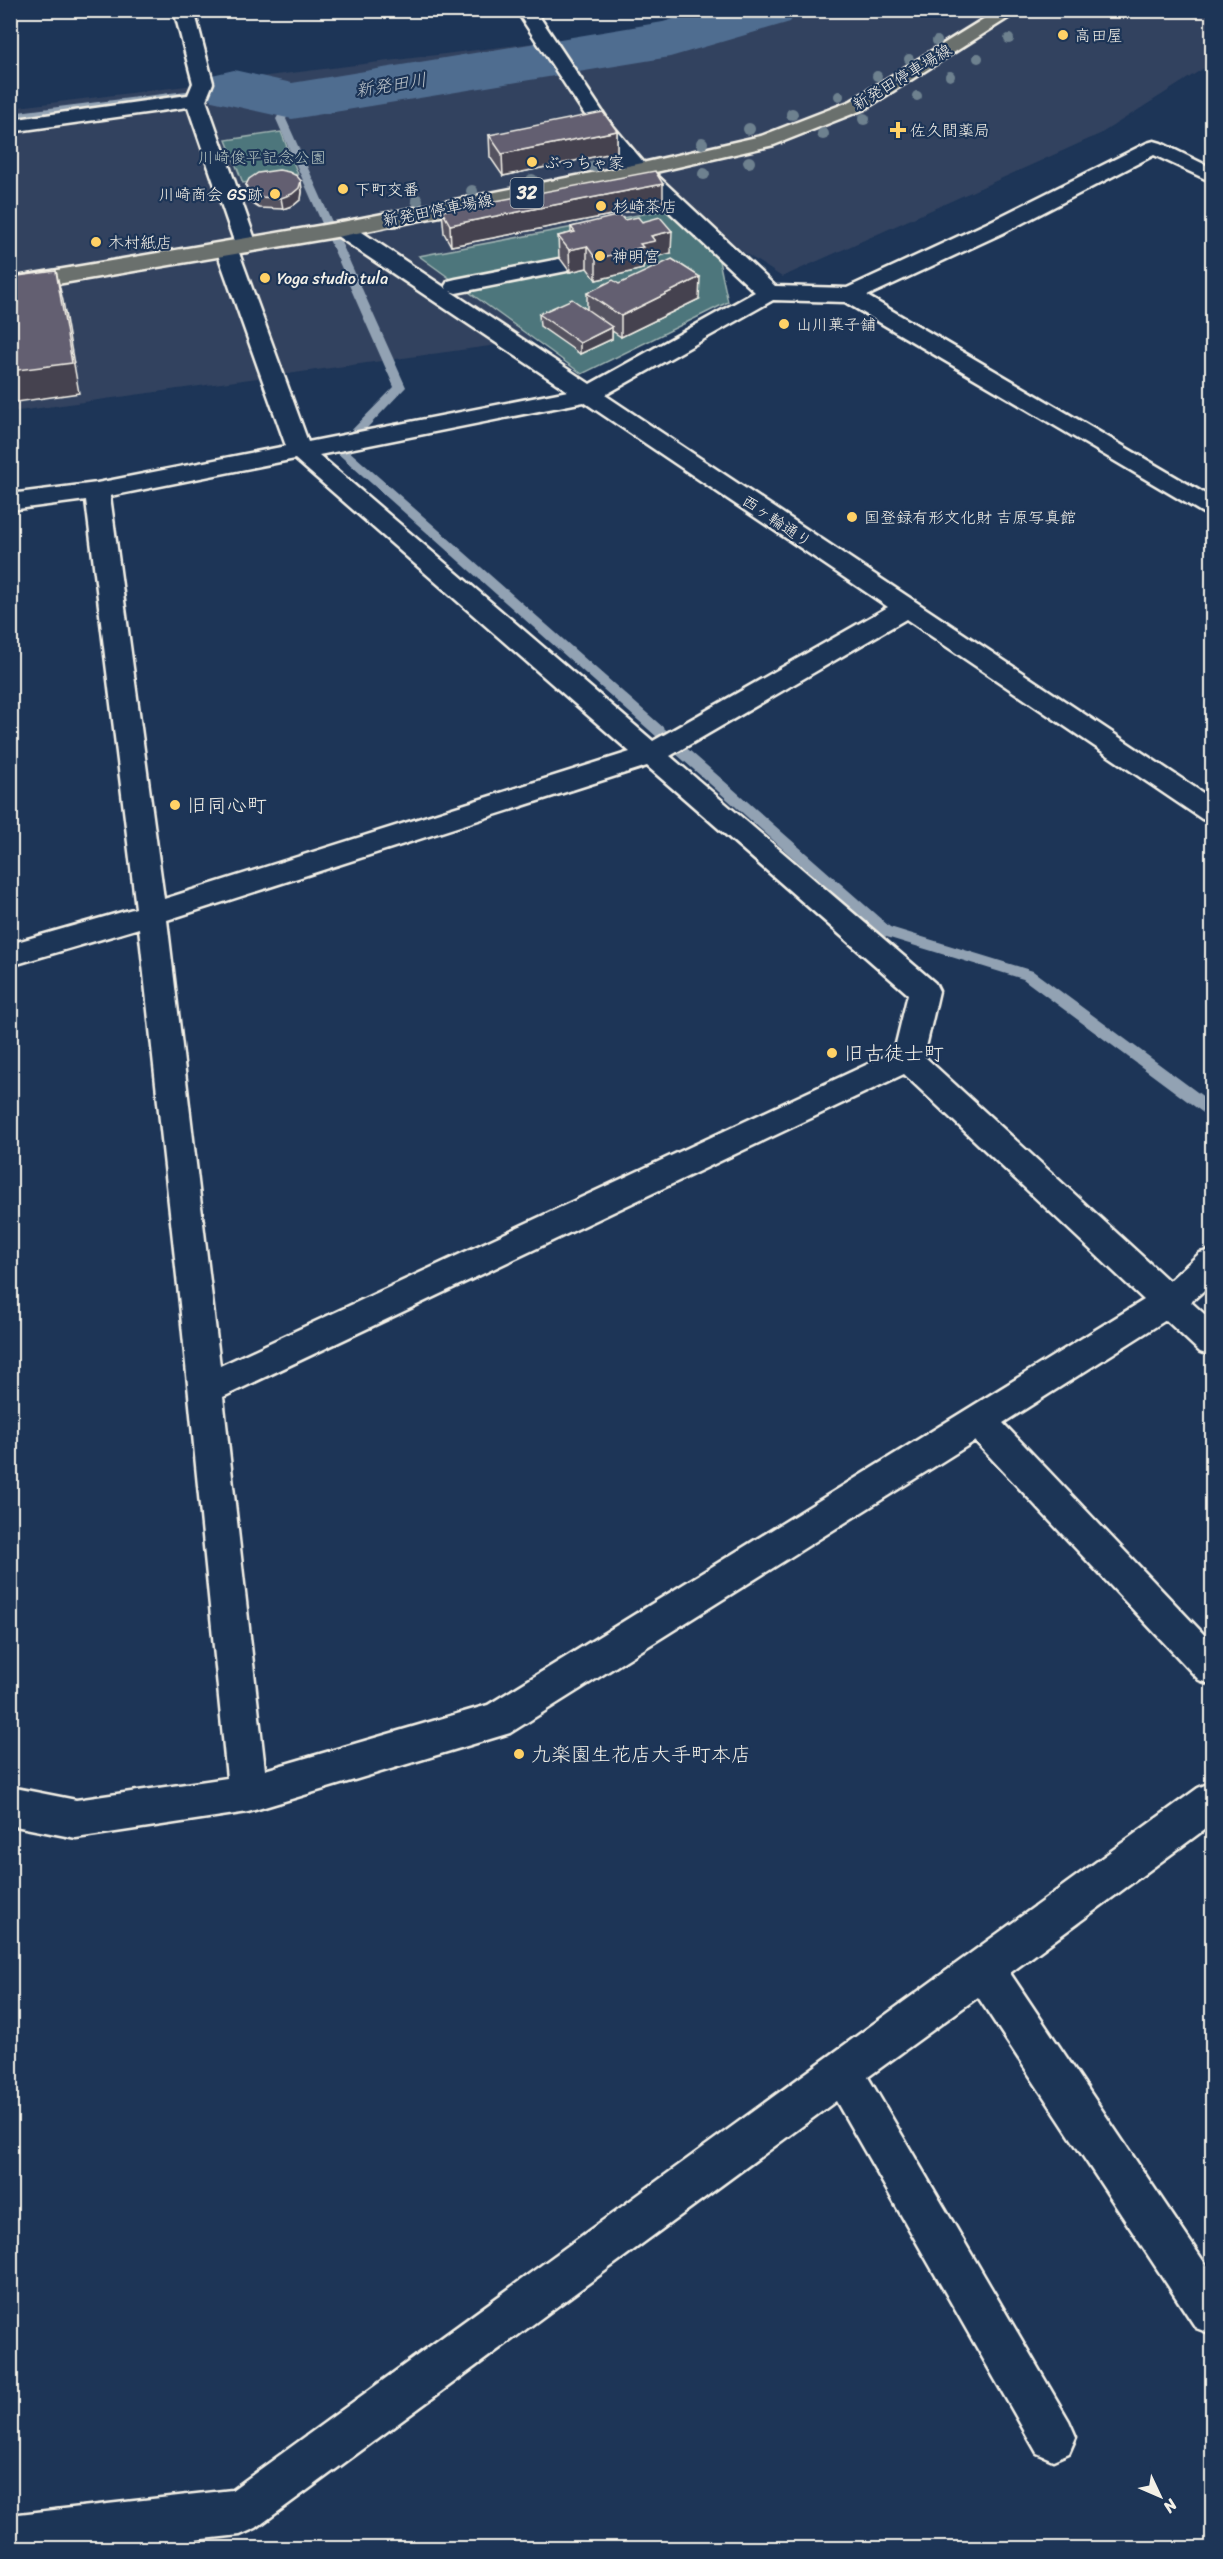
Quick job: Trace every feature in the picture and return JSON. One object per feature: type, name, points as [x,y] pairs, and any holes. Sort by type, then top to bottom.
[{"type":"main road","name":"新発田停車場線","points":[[10,285],[342,229],[638,170],[767,141],[858,105],[1012,10]]},
{"type":"street","points":[[184,10],[200,92],[236,247],[299,450],[924,991],[909,1059]]},
{"type":"street","points":[[525,10],[600,123],[638,170],[769,293]]},
{"type":"street","points":[[10,126],[200,92]]},
{"type":"street","points":[[10,502],[97,491],[588,394],[769,293],[849,295],[995,228],[1154,147],[1212,176]]},
{"type":"street","name":"西ヶ輪通り","points":[[342,229],[1212,812]]},
{"type":"street","points":[[456,286],[559,266]]},
{"type":"street","points":[[849,295],[1212,508]]},
{"type":"street","points":[[97,491],[151,914],[206,1389],[248,1792]]},
{"type":"street","points":[[10,954],[151,914],[651,755],[907,607]]},
{"type":"street","points":[[909,1059],[1212,1342]]},
{"type":"street","points":[[206,1389],[909,1059]]},
{"type":"street","points":[[10,1806],[76,1819],[248,1792],[497,1720],[1170,1301],[1212,1263]]},
{"type":"street","points":[[979,1421],[1212,1668]]},
{"type":"street","points":[[10,2538],[240,2512],[1212,1802]]},
{"type":"street","points":[[983,1969],[1212,2313]]},
{"type":"street","points":[[842,2072],[1053,2437]]},
{"type":"shaded area","points":[[781,11],[1212,11],[1212,63],[1100,134],[782,277],[675,208],[420,256],[533,340],[11,412],[10,108]]},
{"type":"green space","name":"川崎俊平記念公園","points":[[281,132],[298,174],[243,183],[226,140]]},
{"type":"green space","points":[[675,208],[718,256],[728,302],[582,374],[419,256]]},
{"type":"building","points":[[603,112],[617,131],[502,154],[489,135]]},
{"type":"building","points":[[279,170],[297,176],[301,181],[299,188],[292,194],[281,198],[257,197],[249,192],[246,185],[249,179],[258,173]]},
{"type":"building","points":[[655,171],[663,184],[450,225],[442,211]]},
{"type":"building","points":[[620,215],[624,220],[638,217],[642,222],[660,217],[672,231],[651,236],[655,241],[640,244],[643,247],[596,259],[587,246],[569,250],[558,236],[575,232],[571,227]]},
{"type":"building","points":[[672,259],[700,277],[621,316],[587,293],[613,280],[619,284]]},
{"type":"building","points":[[56,271],[72,363],[10,371],[10,277]]},
{"type":"building","points":[[572,299],[612,327],[580,343],[539,314]]},
{"type":"waterway","name":"新発田川","points":[[234,88],[292,101],[670,39],[769,10]]},
{"type":"waterway","name":"新発田川","points":[[10,116],[234,88]]},
{"type":"waterway","points":[[292,101],[281,119],[400,387],[340,449],[885,931],[1028,975],[1212,1111]]},
{"type":"place","name":"高田屋","points":[[1063,35]]},
{"type":"place","name":"佐久間薬局","points":[[898,130]]},
{"type":"place","name":"ぶっちゃ家","points":[[532,162]]},
{"type":"place","name":"下町交番","points":[[343,189]]},
{"type":"place","name":"川崎商会 GS跡","points":[[275,194]]},
{"type":"place","name":"杉崎茶店","points":[[601,206]]},
{"type":"place","name":"木村紙店","points":[[96,242]]},
{"type":"place","name":"神明宮","points":[[600,256]]},
{"type":"place","name":"Yoga studio tula","points":[[265,278]]},
{"type":"place","name":"山川菓子舗","points":[[784,324]]},
{"type":"place","name":"国登録有形文化財 吉原写真館","points":[[852,517]]},
{"type":"place","name":"旧同心町","points":[[175,805]]},
{"type":"place","name":"旧古徒士町","points":[[832,1053]]},
{"type":"place","name":"九楽園生花店大手町本店","points":[[519,1754]]}]
